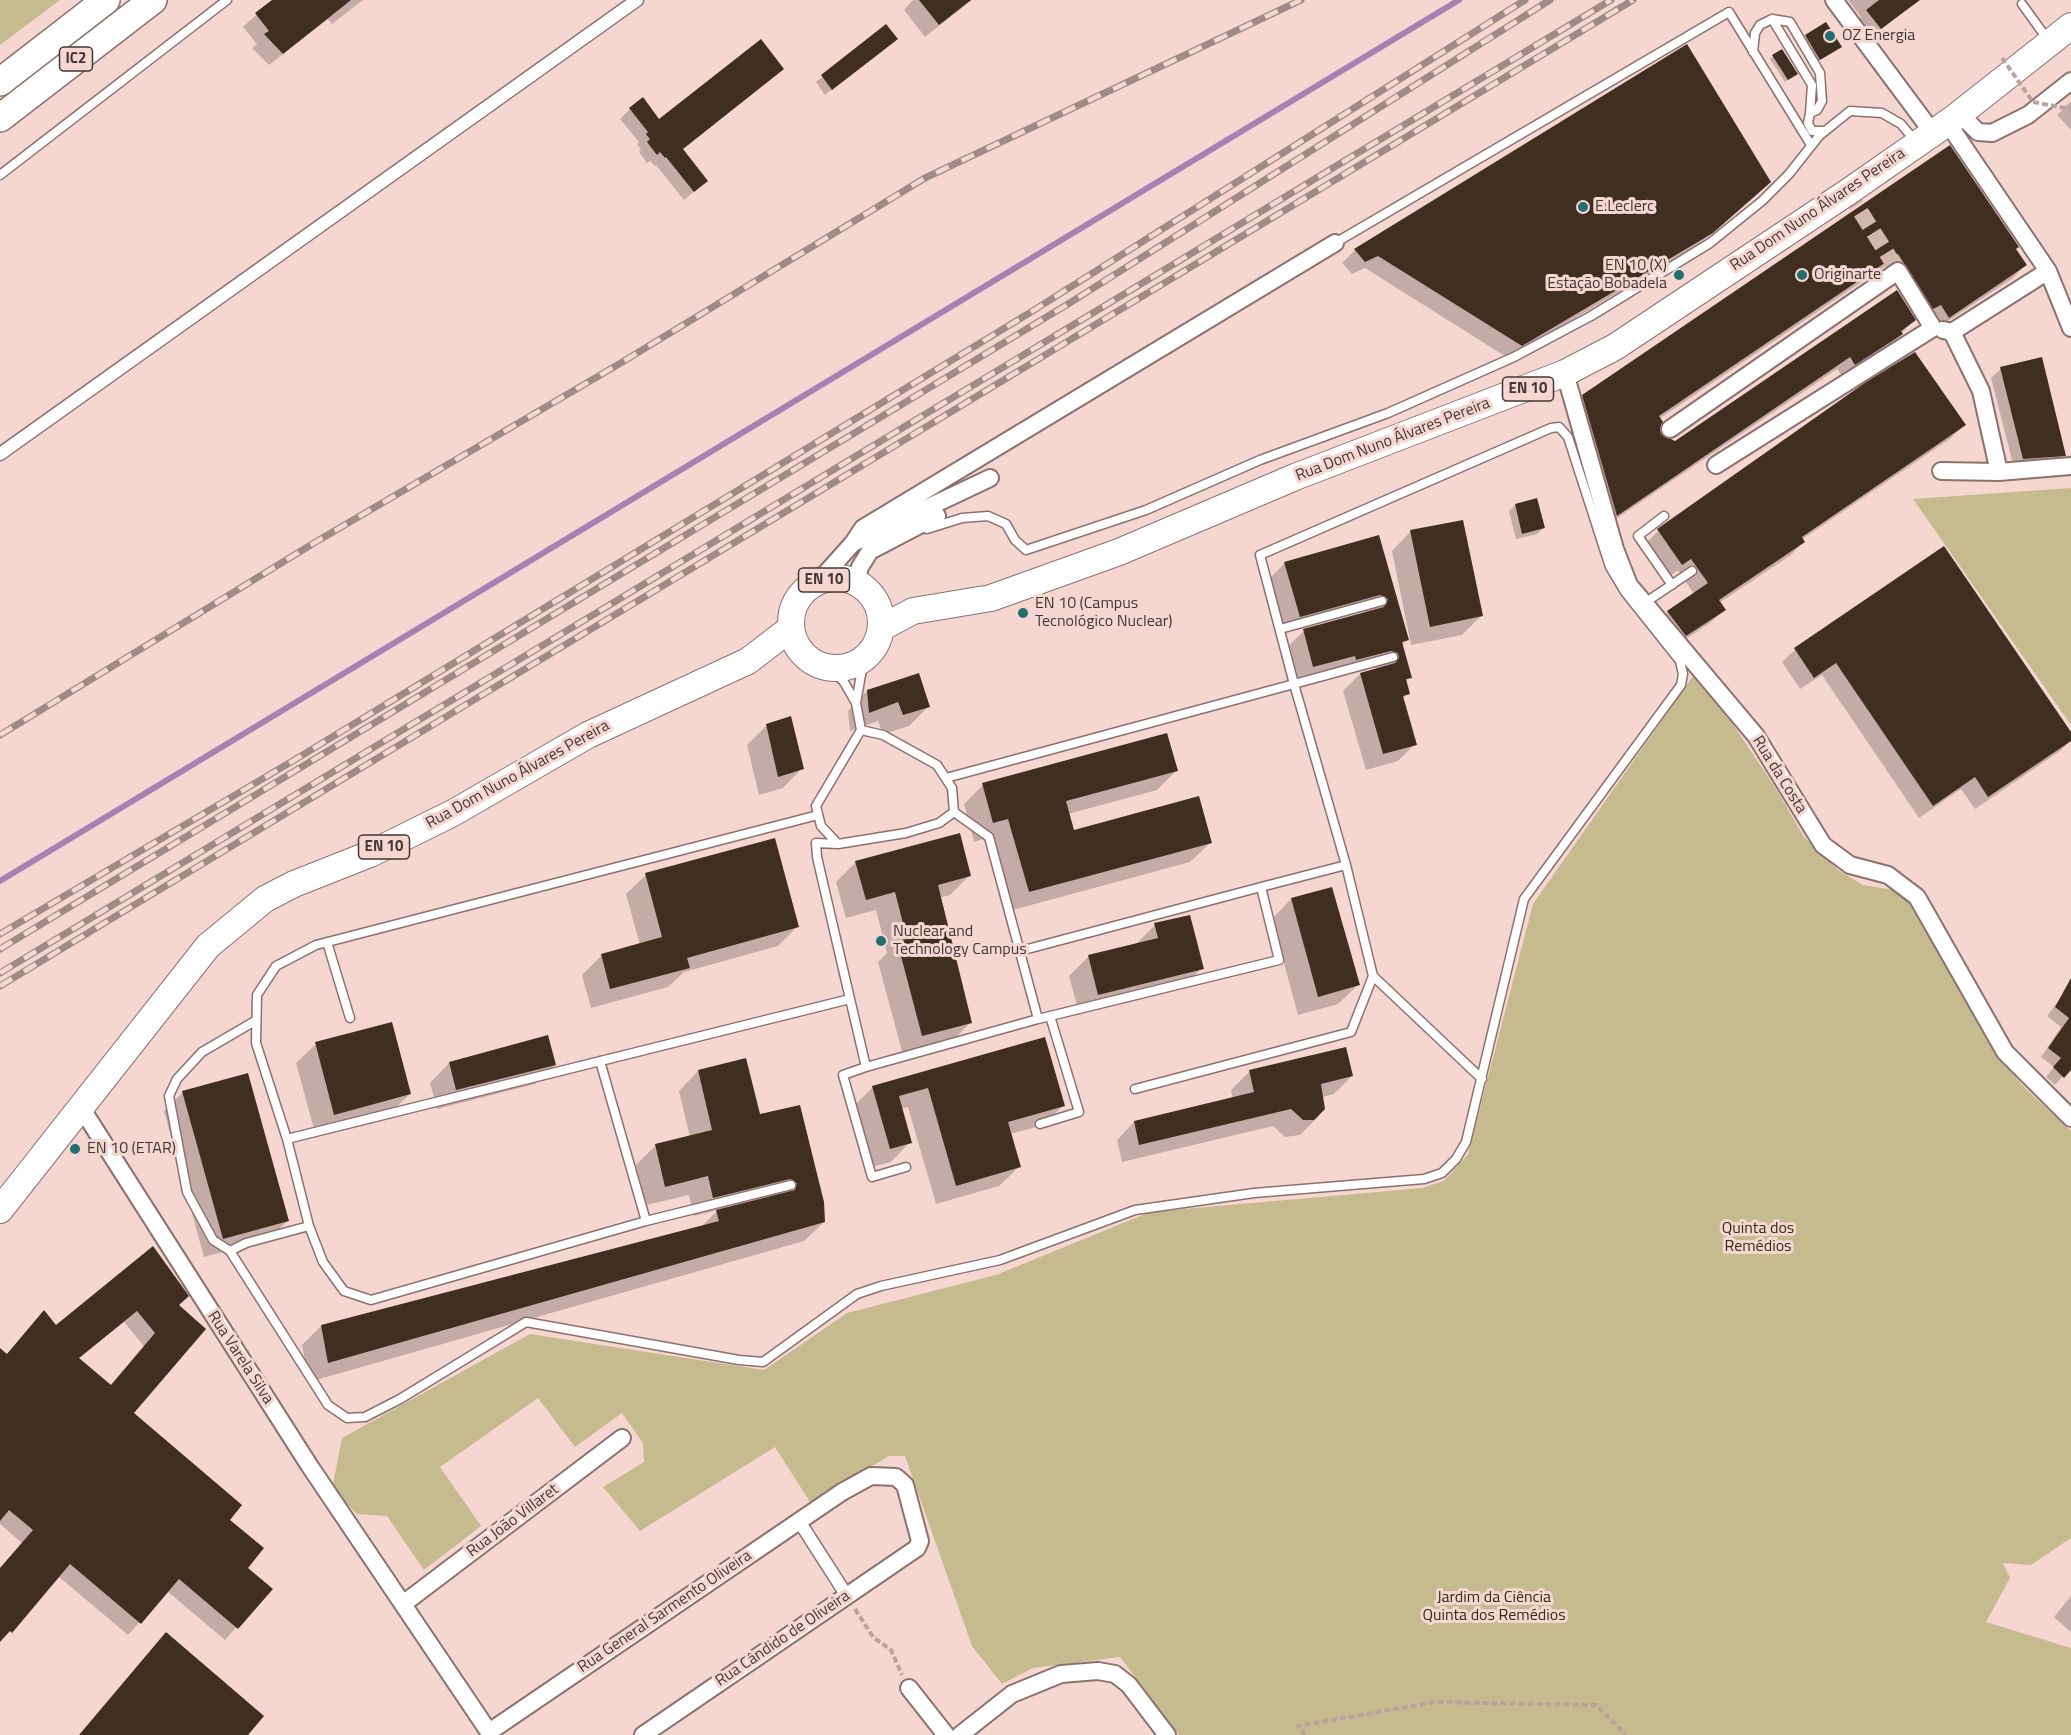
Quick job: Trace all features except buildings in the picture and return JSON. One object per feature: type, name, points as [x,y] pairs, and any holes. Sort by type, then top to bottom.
[{"type":"highway","name":"IC2","points":[[0,82],[106,0]]},
{"type":"highway","name":"IC2","points":[[0,118],[153,0]]},
{"type":"main road","name":"Rua Dom Nuno Álvares Pereira","points":[[878,638],[913,611],[991,598],[1108,556],[1295,477],[1565,374],[1615,347],[1939,128],[2071,26]]},
{"type":"main road","name":"EN 10","points":[[791,628],[792,614],[797,600],[806,589],[819,581],[843,579],[856,582],[868,591],[877,603],[913,611]]},
{"type":"main road","points":[[877,603],[878,638]]},
{"type":"main road","name":"Rua Dom Nuno Álvares Pereira","points":[[82,1109],[132,1039],[208,946],[265,899],[294,884],[369,854],[453,813],[588,735],[748,661],[791,628]]},
{"type":"main road","points":[[791,628],[796,645],[818,663]]},
{"type":"main road","name":"EN 10","points":[[748,661],[818,663],[847,668],[862,661],[878,638]]},
{"type":"main road","name":"EN 10","points":[[0,1209],[82,1109]]},
{"type":"street","points":[[0,454],[637,0]]},
{"type":"street","points":[[1834,0],[1939,128],[2048,271],[2071,328]]},
{"type":"street","points":[[1939,128],[1992,133],[2028,115],[2071,81]]},
{"type":"street","points":[[819,581],[853,543],[863,528],[1335,243]]},
{"type":"street","points":[[1670,429],[1898,271],[1933,328]]},
{"type":"street","points":[[1716,465],[1933,328],[1952,332],[2048,271]]},
{"type":"street","points":[[1952,332],[1981,391],[1999,472]]},
{"type":"street","name":"Rua da Costa","points":[[1565,374],[1615,549],[1629,585],[1642,605],[1756,736],[1823,845],[1850,866],[1888,875],[1917,897],[2005,1052],[2070,1114]]},
{"type":"street","points":[[1941,471],[1999,472],[2071,466]]},
{"type":"street","points":[[853,543],[993,482],[870,551],[860,567],[856,582]]},
{"type":"street","name":"Rua Varela Silva","points":[[82,1109],[309,1466],[490,1733]]},
{"type":"street","name":"Rua João Villaret","points":[[403,1604],[622,1438]]},
{"type":"street","name":"Rua General Sarmento Oliveira","points":[[490,1733],[799,1521],[842,1492],[871,1476],[897,1477],[905,1485],[920,1541]]},
{"type":"street","points":[[799,1521],[847,1596]]},
{"type":"street","name":"Rua Cândido de Oliveira","points":[[643,1735],[918,1548],[920,1541]]},
{"type":"street","points":[[960,1735],[1012,1694],[1061,1674],[1098,1671],[1115,1674],[1129,1685],[1167,1735]]},
{"type":"street","points":[[909,1688],[946,1735]]},
{"type":"lane","points":[[0,175],[227,0]]},
{"type":"lane","points":[[2022,4],[2050,43]]},
{"type":"lane","points":[[1335,243],[1729,12],[1811,146]]},
{"type":"lane","points":[[1772,19],[1812,86],[1808,123],[1812,130],[1824,131]]},
{"type":"lane","points":[[1753,52],[1755,33],[1760,25],[1772,19],[1790,22],[1820,73],[1822,100],[1817,110],[1810,113]]},
{"type":"lane","points":[[884,542],[962,518],[988,516],[1006,524],[1015,540],[1026,550],[1146,510],[1260,460],[1388,413],[1514,357],[1591,316],[1710,243],[1762,201],[1824,131],[1850,111],[1882,113],[1901,124],[1939,128]]},
{"type":"lane","points":[[255,1021],[202,1052],[177,1079],[169,1096],[187,1192],[213,1240],[230,1251],[328,1405],[347,1418],[365,1417],[400,1399],[526,1322],[739,1360],[763,1362],[857,1294],[880,1286],[1000,1260],[1135,1210],[1254,1193],[1424,1179],[1442,1173],[1456,1159],[1466,1142],[1482,1079],[1524,898],[1681,685],[1683,674],[1680,661],[1625,592],[1610,567],[1568,437],[1559,428],[1551,428],[1292,543],[1260,555],[1346,865],[1373,976],[1482,1079]]},
{"type":"lane","points":[[1664,516],[1638,536],[1672,585]]},
{"type":"lane","points":[[1642,605],[1692,571]]},
{"type":"lane","points":[[1280,629],[1382,601]]},
{"type":"lane","points":[[856,703],[862,669],[878,638]]},
{"type":"lane","points":[[946,778],[1393,657]]},
{"type":"lane","points":[[818,663],[844,682],[856,703],[861,730],[816,806],[821,826],[838,844]]},
{"type":"lane","points":[[861,730],[883,735],[937,765],[952,788],[954,812],[989,837],[1038,1019]]},
{"type":"lane","points":[[866,1067],[817,857],[816,843],[838,844],[906,833],[939,823],[954,812]]},
{"type":"lane","points":[[791,1185],[646,1221],[371,1300],[344,1291],[323,1262],[309,1226],[287,1139],[256,1043],[255,1021],[257,995],[276,966],[316,945],[818,815]]},
{"type":"lane","points":[[1020,951],[1346,865]]},
{"type":"lane","points":[[906,1167],[872,1177],[843,1075],[1038,1019],[1279,960],[1261,887]]},
{"type":"lane","points":[[327,942],[350,1017]]},
{"type":"lane","points":[[1135,1089],[1351,1032],[1373,976]]},
{"type":"lane","points":[[287,1139],[850,999]]},
{"type":"lane","points":[[1040,1124],[1078,1112],[1050,1016]]},
{"type":"lane","points":[[600,1061],[646,1221]]},
{"type":"lane","points":[[230,1251],[246,1243],[309,1226]]},
{"type":"path","points":[[2002,58],[2033,102],[2071,109]]},
{"type":"path","points":[[847,1596],[873,1637],[891,1650],[909,1688]]},
{"type":"path","points":[[1305,1735],[1298,1726],[1435,1702],[1596,1705],[1626,1735]]},
{"type":"green space","points":[[0,0],[60,0],[0,45]]},
{"type":"green space","points":[[2071,488],[2071,725],[1913,499]]},
{"type":"green space","name":"Quinta dos Remédios","points":[[1693,676],[1732,723],[1775,787],[1804,837],[1838,870],[1863,885],[1894,890],[1912,903],[1995,1053],[2026,1089],[2071,1131],[2071,1538],[2031,1565],[2003,1563],[2010,1578],[1986,1622],[2071,1648],[2071,1735],[1179,1735],[1120,1657],[1033,1668],[1002,1684],[972,1646],[905,1456],[889,1456],[810,1502],[775,1447],[640,1531],[603,1487],[644,1462],[643,1443],[622,1413],[575,1447],[538,1398],[440,1467],[481,1526],[424,1570],[387,1516],[357,1514],[332,1489],[342,1438],[530,1334],[764,1370],[847,1313],[996,1275],[1150,1212],[1422,1188],[1444,1181],[1468,1154],[1533,904]]},
{"type":"waterway","points":[[0,881],[1459,0]]},
{"type":"tunnel","points":[[1848,192],[1898,271]]},
{"type":"railway","points":[[0,735],[314,543],[619,364],[925,178],[1301,0]]},
{"type":"railway","points":[[0,934],[296,759],[1031,312],[1525,0]]},
{"type":"railway","points":[[0,949],[1068,304],[1550,0]]},
{"type":"railway","points":[[0,973],[1611,0]]},
{"type":"railway","points":[[0,986],[1633,0]]},
{"type":"place","name":"OZ Energia","points":[[1830,36]]},
{"type":"place","name":"E.Leclerc","points":[[1583,207]]},
{"type":"place","name":"EN 10 (X) Estação Bobadela","points":[[1679,275]]},
{"type":"place","name":"Originarte","points":[[1802,275]]},
{"type":"place","name":"EN 10 (Campus Tecnológico Nuclear)","points":[[1023,613]]},
{"type":"place","name":"Nuclear and Technology Campus","points":[[881,941]]},
{"type":"place","name":"EN 10 (ETAR)","points":[[75,1149]]},
{"type":"park label","name":"Jardim da Ciência Quinta dos Remédios","points":[[1494,1607]]}]
